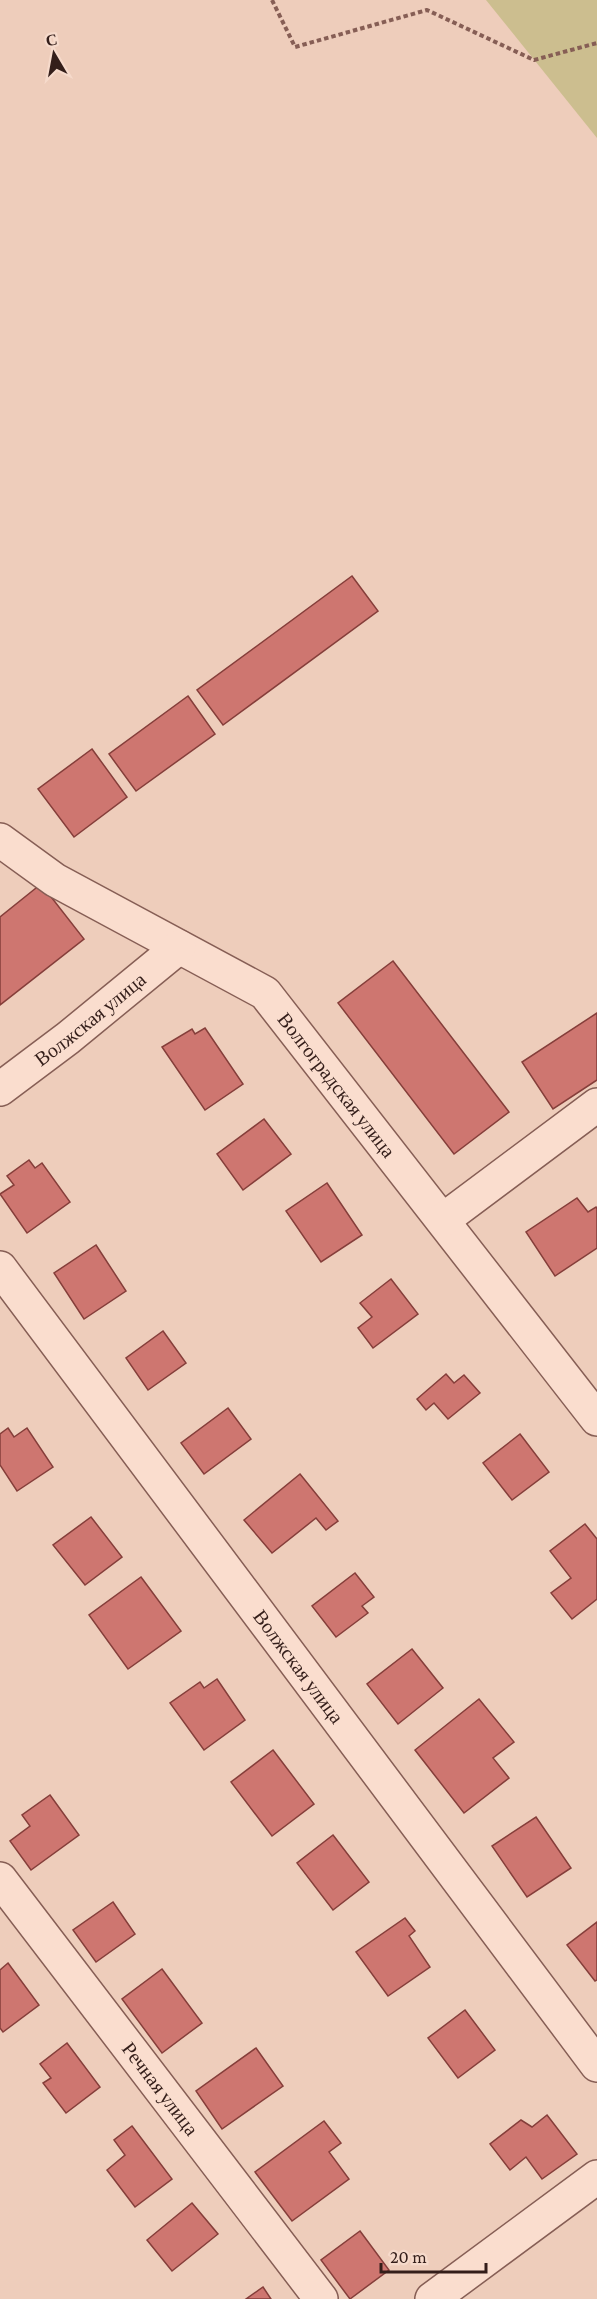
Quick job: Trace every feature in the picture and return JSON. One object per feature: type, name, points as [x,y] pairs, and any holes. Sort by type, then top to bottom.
[{"type":"street","name":"Волгоградская улица","points":[[0,840],[55,880],[265,993],[597,1419]]},
{"type":"street","name":"Волжская улица","points":[[0,1089],[68,1038],[179,947]]},
{"type":"street","points":[[443,1220],[597,1105]]},
{"type":"street","name":"Волжская улица","points":[[0,1268],[597,2065]]},
{"type":"street","name":"Речная улица","points":[[0,1879],[321,2299]]},
{"type":"street","points":[[432,2299],[597,2177]]},
{"type":"path","points":[[272,0],[296,47],[427,10],[534,60],[597,43]]},
{"type":"shaded area","points":[[486,0],[597,0],[597,138]]},
{"type":"building","points":[[352,576],[378,611],[223,725],[197,690]]},
{"type":"building","points":[[188,696],[215,734],[136,791],[109,754]]},
{"type":"building","points":[[92,749],[127,797],[74,837],[38,789]]},
{"type":"building","points":[[41,884],[84,939],[0,1005],[0,917]]},
{"type":"building","points":[[393,961],[509,1112],[454,1154],[338,1003]]},
{"type":"building","points":[[597,1013],[597,1080],[553,1109],[522,1062]]},
{"type":"building","points":[[205,1028],[243,1084],[205,1110],[162,1047],[192,1029],[195,1034]]},
{"type":"building","points":[[264,1119],[291,1154],[243,1190],[217,1154]]},
{"type":"building","points":[[29,1160],[35,1168],[42,1163],[70,1202],[27,1233],[0,1194],[14,1185],[7,1176]]},
{"type":"building","points":[[327,1183],[362,1235],[321,1262],[286,1211]]},
{"type":"building","points":[[577,1198],[588,1212],[596,1207],[597,1209],[597,1248],[555,1276],[526,1232]]},
{"type":"building","points":[[96,1245],[126,1291],[84,1319],[54,1273]]},
{"type":"building","points":[[391,1279],[418,1314],[373,1348],[358,1328],[372,1317],[360,1303]]},
{"type":"building","points":[[163,1331],[186,1363],[148,1390],[126,1358]]},
{"type":"building","points":[[446,1374],[454,1383],[464,1375],[480,1393],[448,1419],[434,1403],[426,1410],[417,1399]]},
{"type":"building","points":[[228,1408],[251,1439],[204,1474],[181,1443]]},
{"type":"building","points":[[8,1428],[14,1437],[27,1428],[53,1467],[17,1491],[0,1465],[0,1434]]},
{"type":"building","points":[[520,1434],[549,1472],[512,1500],[483,1463]]},
{"type":"building","points":[[300,1474],[338,1521],[326,1530],[316,1518],[272,1553],[244,1520]]},
{"type":"building","points":[[91,1517],[122,1557],[85,1585],[53,1545]]},
{"type":"building","points":[[585,1524],[597,1539],[597,1599],[572,1619],[551,1593],[571,1578],[550,1551]]},
{"type":"building","points":[[355,1573],[374,1597],[362,1606],[368,1613],[336,1637],[312,1606]]},
{"type":"building","points":[[141,1577],[181,1631],[128,1669],[89,1615]]},
{"type":"building","points":[[412,1649],[443,1688],[398,1724],[367,1684]]},
{"type":"building","points":[[217,1679],[245,1720],[204,1750],[170,1703],[200,1682],[204,1688]]},
{"type":"building","points":[[479,1699],[514,1742],[493,1758],[509,1778],[464,1813],[415,1750]]},
{"type":"building","points":[[273,1750],[314,1804],[272,1836],[231,1782]]},
{"type":"building","points":[[50,1795],[79,1835],[31,1870],[10,1841],[30,1826],[22,1815]]},
{"type":"building","points":[[536,1817],[571,1868],[527,1897],[492,1846]]},
{"type":"building","points":[[333,1835],[369,1882],[333,1910],[297,1863]]},
{"type":"building","points":[[113,1902],[135,1934],[96,1962],[73,1930]]},
{"type":"building","points":[[405,1918],[415,1931],[409,1936],[430,1967],[388,1996],[356,1952]]},
{"type":"building","points":[[597,1922],[597,1980],[595,1981],[567,1945]]},
{"type":"building","points":[[8,1963],[39,2005],[3,2032],[0,2028],[0,1970]]},
{"type":"building","points":[[162,1969],[202,2023],[162,2053],[122,1999]]},
{"type":"building","points":[[465,2010],[495,2050],[458,2078],[428,2038]]},
{"type":"building","points":[[67,2043],[100,2087],[66,2113],[43,2083],[51,2078],[40,2064]]},
{"type":"building","points":[[256,2048],[283,2086],[222,2129],[196,2091]]},
{"type":"building","points":[[547,2115],[577,2154],[542,2179],[526,2157],[510,2170],[490,2144],[521,2120],[532,2127]]},
{"type":"building","points":[[324,2121],[341,2143],[329,2152],[349,2179],[292,2221],[255,2172]]},
{"type":"building","points":[[132,2126],[172,2179],[135,2207],[107,2170],[125,2155],[114,2140]]},
{"type":"building","points":[[192,2203],[218,2234],[172,2271],[147,2240]]},
{"type":"building","points":[[360,2231],[389,2270],[350,2299],[321,2260]]},
{"type":"building","points":[[263,2287],[271,2299],[246,2299]]}]
